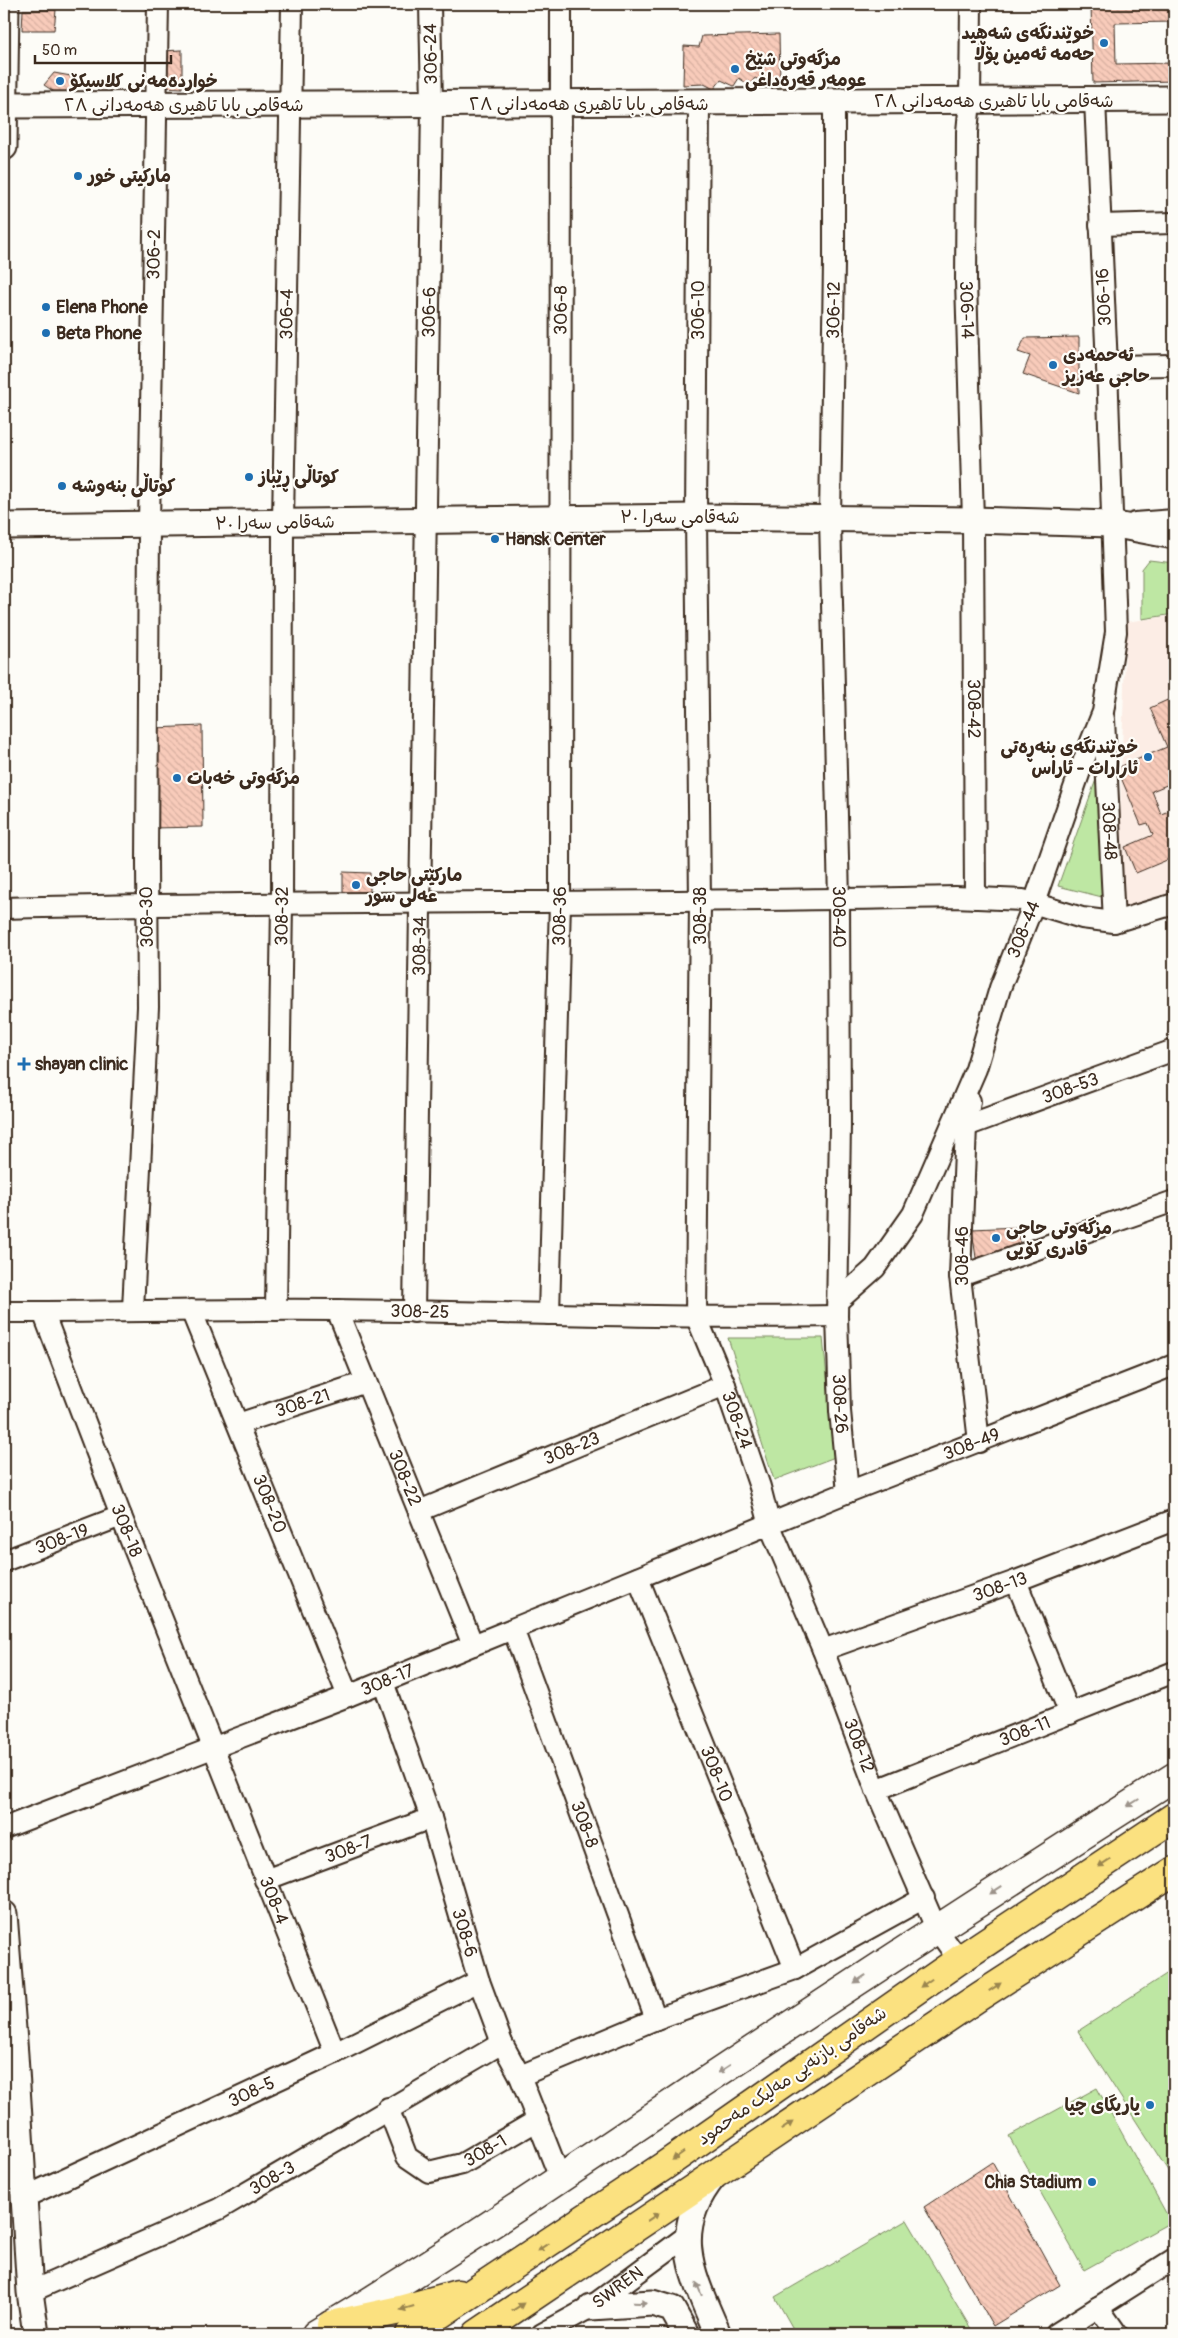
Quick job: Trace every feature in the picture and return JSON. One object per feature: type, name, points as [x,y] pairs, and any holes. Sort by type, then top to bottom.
[{"type":"highway","name":"شەقامی بازنەیی مەلیک مەحمود","points":[[410,2334],[488,2285],[664,2166],[959,1960],[1174,1817]]},
{"type":"highway","name":"شەقامی بازنەیی مەلیک مەحمود","points":[[477,2334],[980,1996],[1174,1871]]},
{"type":"highway","points":[[324,2330],[488,2285]]},
{"type":"main road","points":[[324,2330],[560,2178],[936,1928],[1174,1777]]},
{"type":"street","points":[[4,147],[6,4]]},
{"type":"street","name":"306-2","points":[[149,524],[158,104],[158,4]]},
{"type":"street","name":"306-4","points":[[283,522],[292,4]]},
{"type":"street","name":"306-24","points":[[430,4],[432,105]]},
{"type":"street","name":"306-8","points":[[561,4],[561,519]]},
{"type":"street","name":"306-14","points":[[971,4],[970,101],[966,132],[966,281],[974,520]]},
{"type":"street","name":"شەقامی بابا تاهیری هەمەدانی ٢٨","points":[[4,105],[432,105],[562,102],[699,104],[1174,99]]},
{"type":"street","name":"306-16","points":[[1095,100],[1108,366],[1111,524]]},
{"type":"street","name":"306-12","points":[[830,518],[834,264],[834,102]]},
{"type":"street","name":"306-10","points":[[696,516],[699,104]]},
{"type":"street","name":"306-6","points":[[426,520],[432,105]]},
{"type":"street","points":[[1100,225],[1174,224]]},
{"type":"street","points":[[1108,366],[1174,365]]},
{"type":"street","name":"شەقامی سەرا ٣٠","points":[[4,526],[696,516],[1111,524],[1174,536]]},
{"type":"street","name":"308-38","points":[[696,516],[700,901],[696,1316]]},
{"type":"street","name":"308-40","points":[[830,518],[840,900],[838,1308]]},
{"type":"street","name":"308-36","points":[[549,1314],[560,902],[561,519]]},
{"type":"street","name":"308-34","points":[[414,1312],[426,520]]},
{"type":"street","name":"308-42","points":[[974,520],[975,898]]},
{"type":"street","points":[[1111,524],[1174,520]]},
{"type":"street","name":"308-32","points":[[276,1310],[282,904],[283,522]]},
{"type":"street","name":"308-30","points":[[133,1309],[148,1007],[149,524]]},
{"type":"street","name":"308-44","points":[[838,1308],[875,1268],[913,1214],[976,1069],[1000,988],[1034,903],[1086,754],[1103,712],[1116,632],[1111,524]]},
{"type":"street","name":"308-48","points":[[1103,712],[1114,922]]},
{"type":"street","points":[[4,908],[147,904],[421,904],[975,898],[1023,900],[1082,918],[1114,922],[1174,904]]},
{"type":"street","name":"308-53","points":[[966,1126],[1174,1050]]},
{"type":"street","name":"308-46","points":[[976,1069],[966,1126],[960,1276],[979,1442]]},
{"type":"street","points":[[960,1276],[1174,1200]]},
{"type":"street","name":"308-25","points":[[4,1312],[133,1309],[337,1310],[696,1316],[838,1308]]},
{"type":"street","name":"308-26","points":[[838,1308],[840,1411],[848,1492]]},
{"type":"street","name":"308-20","points":[[191,1310],[348,1696]]},
{"type":"street","name":"308-22","points":[[337,1310],[473,1645]]},
{"type":"street","name":"308-18","points":[[43,1312],[213,1748]]},
{"type":"street","name":"308-24","points":[[696,1316],[724,1385],[760,1487],[770,1526]]},
{"type":"street","name":"308-49","points":[[770,1526],[848,1492],[1174,1365]]},
{"type":"street","name":"308-21","points":[[238,1424],[366,1382]]},
{"type":"street","name":"308-23","points":[[418,1510],[724,1385]]},
{"type":"street","name":"308-19","points":[[4,1561],[121,1516]]},
{"type":"street","name":"308-13","points":[[823,1650],[1016,1581],[1174,1520]]},
{"type":"street","name":"308-17","points":[[4,1828],[348,1696],[770,1526]]},
{"type":"street","name":"308-12","points":[[770,1526],[823,1650],[876,1790],[936,1928],[959,1960]]},
{"type":"street","name":"308-10","points":[[638,1578],[795,1969]]},
{"type":"street","points":[[1016,1581],[1070,1714]]},
{"type":"street","name":"308-8","points":[[513,1629],[656,2020]]},
{"type":"street","name":"308-11","points":[[876,1790],[1174,1672]]},
{"type":"street","name":"308-6","points":[[383,1682],[431,1818],[479,1981],[502,2043],[520,2076],[560,2178]]},
{"type":"street","name":"308-4","points":[[213,1748],[335,2053]]},
{"type":"street","name":"308-7","points":[[265,1880],[431,1818]]},
{"type":"street","points":[[520,2076],[656,2020],[795,1969],[924,1898]]},
{"type":"street","points":[[4,1914],[16,2185],[36,2334]]},
{"type":"street","name":"308-5","points":[[16,2185],[335,2053],[479,1981]]},
{"type":"street","name":"308-3","points":[[30,2292],[219,2209],[388,2108],[502,2043]]},
{"type":"street","name":"308-1","points":[[388,2108],[407,2157],[429,2172],[462,2164],[538,2120]]},
{"type":"street","points":[[714,2176],[697,2200],[688,2235],[691,2268],[718,2334]]},
{"type":"street","name":"SWREN","points":[[542,2334],[591,2307],[688,2235]]},
{"type":"street","points":[[1056,2334],[1174,2259]]},
{"type":"street","points":[[591,2307],[631,2302],[652,2303],[672,2309],[686,2334]]},
{"type":"street","points":[[1098,2307],[1117,2334]]},
{"type":"shaded area","name":"خوێندنگەی بنەڕەتی ئارارات - ئاراس","points":[[1174,615],[1174,891],[1117,913],[1126,622]]},
{"type":"green space","points":[[1149,560],[1174,563],[1174,614],[1142,619],[1142,569]]},
{"type":"green space","points":[[1099,771],[1110,899],[1058,886]]},
{"type":"green space","points":[[728,1338],[823,1338],[835,1457],[774,1480]]},
{"type":"green space","name":"یاریگای چیا","points":[[1174,1969],[1174,2180],[1078,2031]]},
{"type":"green space","name":"Chia Stadium","points":[[1097,2088],[1171,2222],[1084,2270],[1009,2136]]},
{"type":"green space","points":[[907,2220],[974,2334],[796,2334],[775,2297]]},
{"type":"building","name":"خوێندنگەی شەهید حەمە ئەمین پۆڵا","points":[[1091,4],[1174,4],[1174,22],[1115,23],[1116,64],[1174,63],[1174,81],[1093,83]]},
{"type":"building","points":[[23,10],[56,10],[54,30],[22,30]]},
{"type":"building","points":[[779,34],[780,83],[770,76],[766,83],[755,78],[749,85],[739,78],[734,86],[721,80],[714,89],[704,84],[683,85],[684,46],[699,47],[702,36]]},
{"type":"building","points":[[182,50],[182,88],[160,87],[161,51]]},
{"type":"building","name":"خواردەمەنی کلاسیکۆ","points":[[54,73],[71,76],[73,95],[62,97],[44,85]]},
{"type":"building","name":"ئەحمەدی حاجی عەزیز","points":[[1079,337],[1079,393],[1023,374],[1030,356],[1018,352],[1025,338]]},
{"type":"building","points":[[1174,697],[1174,782],[1152,791],[1161,814],[1174,809],[1174,857],[1136,873],[1125,847],[1153,835],[1148,823],[1141,825],[1117,768],[1167,747],[1150,708]]},
{"type":"building","name":"مزگەوتی خەبات","points":[[202,726],[203,827],[151,828],[154,728]]},
{"type":"building","name":"مارکێتی حاجی عەلی سور","points":[[343,872],[370,873],[370,898],[343,897]]},
{"type":"building","name":"مزگەوتی حاجی قادری کۆیی","points":[[1019,1227],[1020,1247],[976,1258],[972,1229]]},
{"type":"building","points":[[992,2162],[1060,2285],[993,2326],[924,2207]]},
{"type":"place","name":"خوێندنگەی شەهید حەمە ئەمین پۆڵا","points":[[1104,43]]},
{"type":"place","name":"مزگەوتی شێخ عومەر قەرەداغی","points":[[735,69]]},
{"type":"place","name":"خواردەمەنی کلاسیکۆ","points":[[60,81]]},
{"type":"place","name":"مارکیتی خور","points":[[78,176]]},
{"type":"place","name":"Elena Phone","points":[[46,307]]},
{"type":"place","name":"Beta Phone","points":[[46,333]]},
{"type":"place","name":"ئەحمەدی حاجی عەزیز","points":[[1053,365]]},
{"type":"place","name":"کوتاڵی ڕێباز","points":[[249,477]]},
{"type":"place","name":"کوتاڵی بنەوشە","points":[[62,486]]},
{"type":"place","name":"Hansk Center","points":[[495,539]]},
{"type":"place","name":"خوێندنگەی بنەڕەتی ئارارات - ئاراس","points":[[1148,757]]},
{"type":"place","name":"مزگەوتی خەبات","points":[[177,778]]},
{"type":"place","name":"مارکێتی حاجی عەلی سور","points":[[356,885]]},
{"type":"place","name":"shayan clinic","points":[[24,1064]]},
{"type":"place","name":"مزگەوتی حاجی قادری کۆیی","points":[[996,1238]]},
{"type":"place","name":"یاریگای چیا","points":[[1150,2105]]},
{"type":"place","name":"Chia Stadium","points":[[1092,2182]]}]
